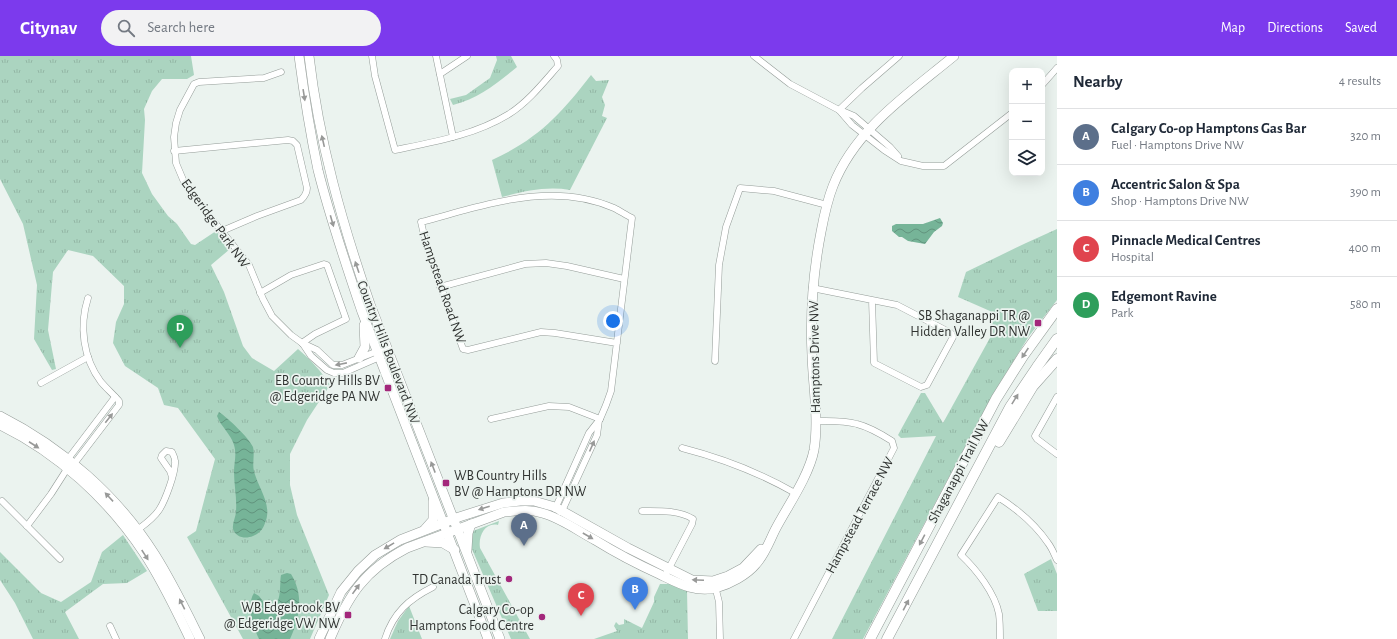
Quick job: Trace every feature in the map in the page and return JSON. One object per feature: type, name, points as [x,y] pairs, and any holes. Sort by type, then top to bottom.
[{"type":"main road","name":"Shaganappi Trail NW","points":[[870,639],[996,399],[1023,356],[1057,310]]},
{"type":"main road","name":"Shaganappi Trail NW","points":[[887,639],[1010,407],[1032,373],[1057,339]]},
{"type":"main road","points":[[970,483],[978,476],[1033,386],[1057,359]]},
{"type":"street","name":"Country Hills Boulevard NW","points":[[298,56],[318,170],[337,238],[362,312],[455,550],[488,639]]},
{"type":"street","name":"Country Hills Boulevard NW","points":[[309,56],[321,134],[335,193],[357,267],[388,352],[500,639]]},
{"type":"street","points":[[372,56],[375,76],[395,150],[453,137],[482,128],[510,113],[534,93],[558,66],[558,60],[554,56]]},
{"type":"street","points":[[436,56],[453,137]]},
{"type":"street","points":[[440,74],[467,56]]},
{"type":"street","points":[[754,56],[790,84],[854,116],[866,131],[890,147],[901,161],[923,166],[944,166],[1009,115]]},
{"type":"street","points":[[840,110],[862,88],[899,56]]},
{"type":"street","name":"Hamptons Drive NW","points":[[320,637],[341,592],[362,567],[375,555],[390,545],[424,530],[503,503],[534,501],[559,509],[628,548],[667,573],[680,585],[693,588],[714,584],[743,568],[756,555],[774,532],[806,473],[814,451],[815,421],[810,326],[812,288],[818,244],[833,185],[846,159],[866,131],[954,56]]},
{"type":"street","points":[[1045,82],[1057,68]]},
{"type":"street","name":"Edgeridge Park NW","points":[[281,72],[264,78],[199,82],[194,84],[182,104],[176,123],[174,152],[176,163],[190,192],[249,265],[260,293],[272,316],[284,329],[302,343],[317,350],[335,365],[388,352]]},
{"type":"street","points":[[174,152],[288,140],[293,141],[297,145],[307,188],[307,193],[304,197],[301,200],[222,231]]},
{"type":"street","points":[[716,361],[719,265],[726,227],[740,188],[774,191],[827,205]]},
{"type":"street","name":"Hampstead Road NW","points":[[554,517],[597,435],[600,419],[611,391],[617,343],[624,279],[632,218],[614,208],[592,201],[573,197],[544,195],[502,201],[421,222],[427,248],[463,349],[468,350],[540,332],[617,343]]},
{"type":"street","points":[[440,286],[525,264],[546,263],[567,266],[624,279]]},
{"type":"street","points":[[260,293],[291,275],[324,264],[327,265],[346,319],[315,334],[302,343]]},
{"type":"street","points":[[812,288],[872,300],[896,305],[951,333],[953,337],[927,385],[921,387],[874,363],[872,300]]},
{"type":"street","points":[[70,464],[97,434],[119,405],[119,401],[101,382],[88,357],[84,339],[83,322],[84,311],[88,298]]},
{"type":"street","points":[[359,358],[365,347],[362,312]]},
{"type":"street","name":"Edgeridge Park NW","points":[[302,343],[312,356],[327,370],[334,373],[343,373],[379,354]]},
{"type":"street","points":[[41,383],[88,357]]},
{"type":"street","points":[[27,526],[51,494],[91,430],[115,397]]},
{"type":"street","points":[[1057,397],[1035,436],[1057,454]]},
{"type":"street","points":[[491,419],[549,406],[569,407],[600,419]]},
{"type":"street","points":[[0,416],[33,435],[99,486],[124,513],[190,639]]},
{"type":"street","name":"Hampstead Terrace NW","points":[[794,639],[894,448],[892,440],[869,428],[842,421],[815,421]]},
{"type":"street","points":[[0,425],[70,464]]},
{"type":"street","points":[[91,430],[97,434]]},
{"type":"street","points":[[682,448],[702,453],[770,478],[795,493]]},
{"type":"street","points":[[134,533],[155,515],[162,505],[167,495],[172,477]]},
{"type":"street","points":[[424,530],[433,520],[433,494]]},
{"type":"street","points":[[1000,639],[999,613],[983,580],[961,554],[998,497],[1026,518],[1038,530],[1049,544],[1057,560]]},
{"type":"street","points":[[2,502],[60,559]]},
{"type":"street","name":"Hamptons Drive NW","points":[[333,638],[348,602],[366,576],[379,565],[393,555],[423,542],[504,512],[520,510],[532,511],[554,517],[623,557],[667,573]]},
{"type":"street","points":[[642,511],[666,512],[687,516],[693,519],[692,524],[667,573]]},
{"type":"street","points":[[467,556],[468,533],[471,524]]},
{"type":"street","points":[[134,533],[155,556],[168,577],[200,639]]},
{"type":"street","points":[[423,542],[443,543],[455,550]]},
{"type":"street","points":[[714,584],[719,602],[720,639]]},
{"type":"street","points":[[385,639],[390,626],[404,606],[420,593],[433,587]]},
{"type":"street","points":[[110,626],[116,639]]},
{"type":"street","points":[[320,637],[333,638]]},
{"type":"green space","points":[[0,56],[191,56],[194,75],[187,79],[162,79],[152,91],[144,109],[145,120],[142,173],[152,194],[168,216],[177,224],[191,244],[195,245],[216,231],[230,249],[211,265],[224,292],[243,346],[252,358],[274,371],[298,349],[316,366],[330,385],[307,420],[290,454],[290,485],[297,515],[329,595],[310,639],[243,639],[187,537],[196,531],[215,459],[178,408],[164,405],[158,388],[125,366],[113,343],[116,322],[124,304],[124,286],[93,256],[68,250],[53,272],[48,330],[56,369],[52,370],[34,339],[37,285],[23,224],[0,179]]},
{"type":"green space","points":[[496,56],[511,56],[517,67],[494,85],[479,94],[453,105],[450,99],[466,95],[490,78],[497,60]]},
{"type":"green space","points":[[591,75],[596,81],[609,80],[602,97],[605,105],[602,116],[607,118],[570,190],[536,190],[502,197],[492,160],[523,143],[548,124],[569,102]]},
{"type":"green space","points":[[1057,229],[1057,300],[1029,336],[993,394],[863,639],[832,639],[936,436],[901,438],[898,435],[921,393],[925,393],[943,423],[991,336],[990,311],[958,297],[966,272]]},
{"type":"green space","points":[[499,521],[498,525],[489,526],[483,531],[480,539],[480,548],[530,639],[511,639],[471,547],[473,531]]},
{"type":"green space","points":[[123,535],[147,571],[127,583],[103,584],[65,612],[79,639],[33,639],[15,603],[0,580],[0,552],[41,593],[61,602],[91,582],[102,552]]},
{"type":"green space","points":[[1051,559],[1057,574],[1057,611],[1038,611],[1024,574]]},
{"type":"green space","points":[[660,584],[671,584],[687,590],[688,639],[594,639],[617,631],[614,626],[616,622],[619,625],[624,624],[624,619],[642,628],[654,602],[654,597]]},
{"type":"green space","points":[[409,606],[422,639],[390,639],[398,621]]},
{"type":"water","points":[[940,218],[943,223],[942,226],[934,232],[925,244],[908,241],[902,237],[899,237],[892,231],[892,226],[896,224],[923,224]]},
{"type":"water","points":[[219,412],[238,428],[253,447],[254,471],[266,503],[267,516],[262,529],[258,534],[250,537],[239,536],[233,529],[236,513],[234,472],[235,449],[231,437],[217,416]]},
{"type":"water","points":[[287,573],[291,574],[295,582],[299,598],[298,614],[290,639],[259,639],[250,610],[254,593],[259,596],[268,608],[273,607],[278,600],[281,575]]},
{"type":"place","name":"SB Shaganappi TR @ Hidden Valley DR NW","points":[[1038,323]]},
{"type":"place","name":"Edgemont Ravine","points":[[180,348]]},
{"type":"place","name":"EB Country Hills BV @ Edgeridge PA NW","points":[[388,388]]},
{"type":"place","name":"WB Country Hills BV @ Hamptons DR NW","points":[[446,483]]},
{"type":"place","name":"Calgary Co-op Hamptons Gas Bar","points":[[524,546]]},
{"type":"place","name":"TD Canada Trust","points":[[509,579]]},
{"type":"place","name":"Accentric Salon & Spa","points":[[635,610]]},
{"type":"place","name":"WB Edgebrook BV @ Edgeridge VW NW","points":[[348,615]]},
{"type":"place","name":"Pinnacle Medical Centres","points":[[581,616]]},
{"type":"place","name":"Calgary Co-op Hamptons Food Centre","points":[[542,617]]}]
